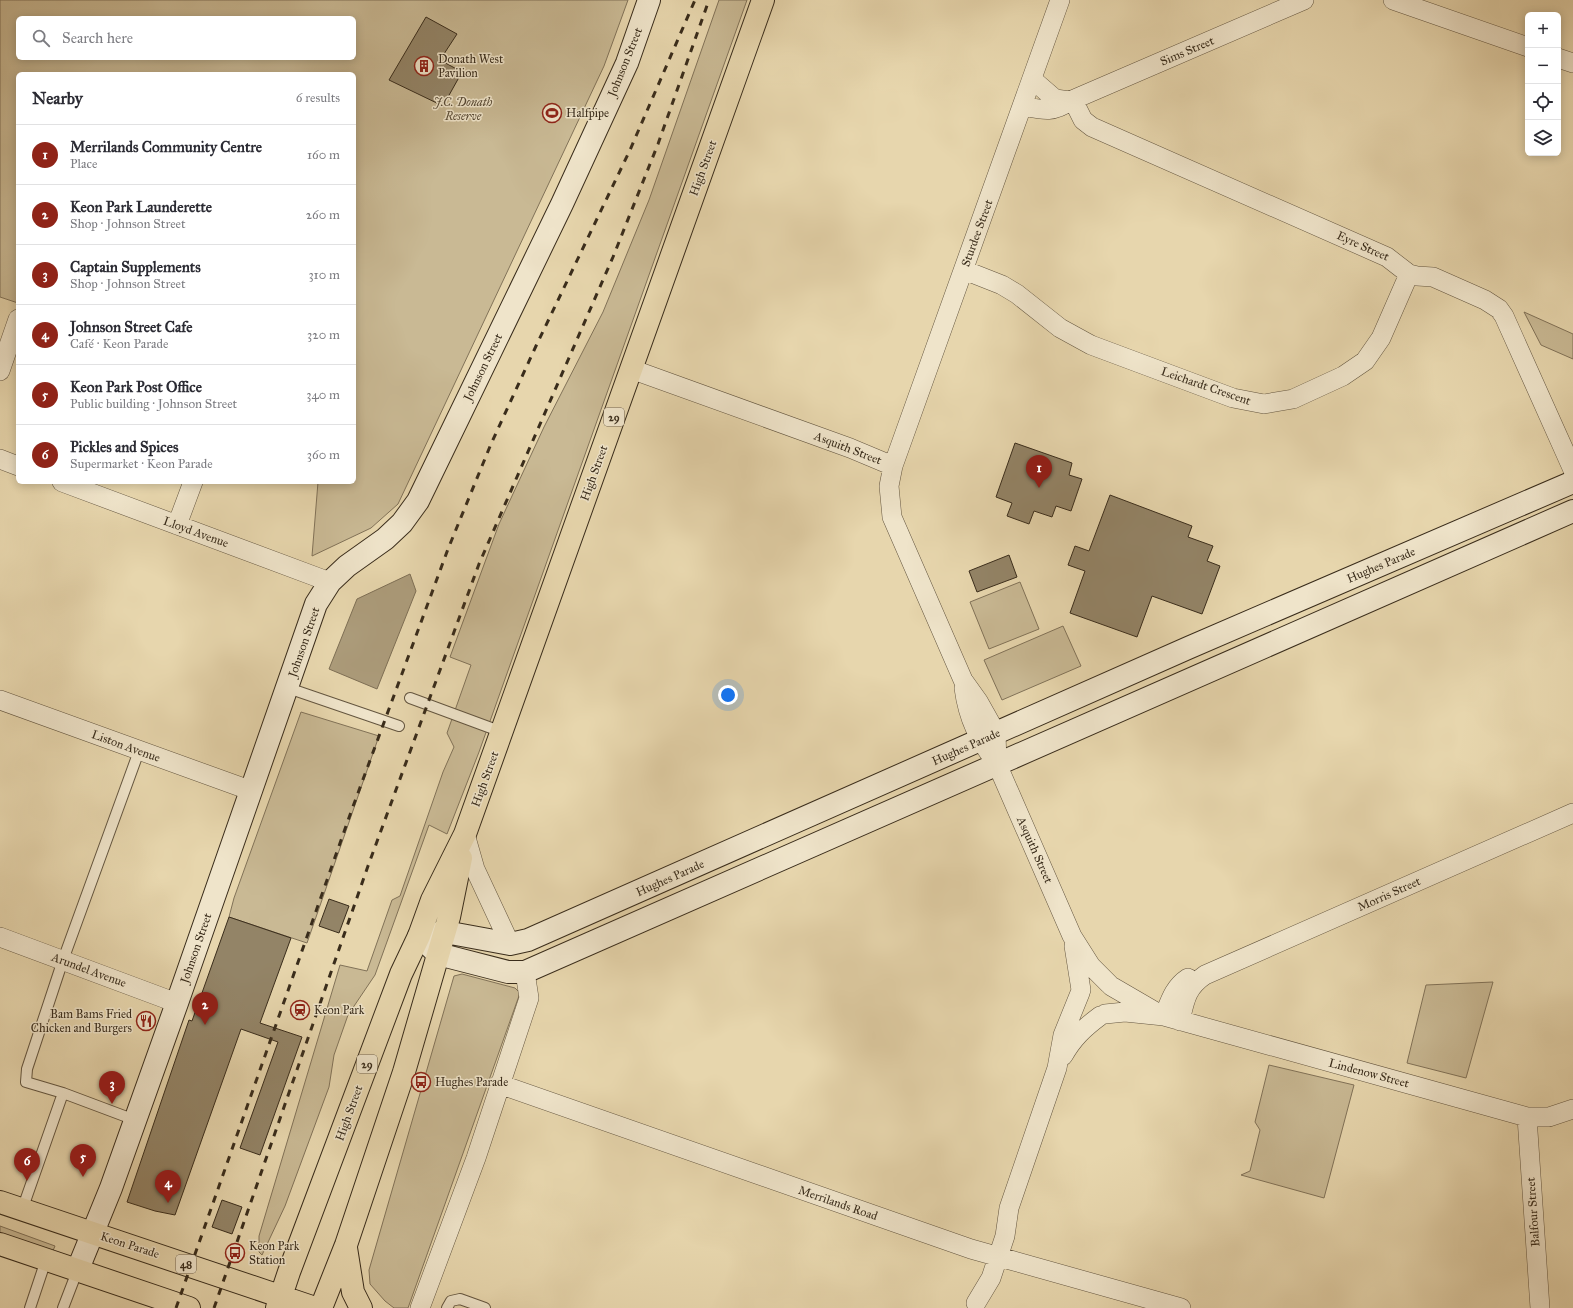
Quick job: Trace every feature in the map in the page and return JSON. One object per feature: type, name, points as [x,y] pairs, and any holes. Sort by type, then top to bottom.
[{"type":"main road","name":"High Street","points":[[280,1302],[398,982],[419,936],[432,900],[465,834],[763,0]]},
{"type":"main road","name":"High Street","points":[[321,1308],[346,1244],[404,1072],[445,932],[465,834]]},
{"type":"main road","name":"Keon Parade","points":[[0,1202],[93,1233],[280,1302]]},
{"type":"main road","points":[[0,1244],[188,1308]]},
{"type":"main road","points":[[346,1244],[353,1292],[361,1308]]},
{"type":"main road","name":"48","points":[[280,1302],[315,1308]]},
{"type":"street","name":"Johnson Street","points":[[78,1270],[135,1120],[177,1003],[316,604],[330,582],[347,566],[384,539],[402,523],[418,501],[572,183],[627,63],[649,0]]},
{"type":"street","name":"Sturdee Street","points":[[893,466],[1033,80],[1060,0]]},
{"type":"street","name":"Sims Street","points":[[1023,106],[1049,110],[1060,108],[1071,101],[1304,0]]},
{"type":"street","points":[[1393,0],[1525,46]]},
{"type":"street","points":[[1561,59],[1573,63]]},
{"type":"street","points":[[1033,80],[1055,99],[1071,101]]},
{"type":"street","name":"Eyre Street","points":[[1071,101],[1083,120],[1092,127],[1387,257],[1409,274],[1433,277],[1485,300],[1499,309],[1504,316],[1573,470]]},
{"type":"street","name":"Leichardt Crescent","points":[[964,270],[996,283],[1017,294],[1060,328],[1091,345],[1233,398],[1264,404],[1293,399],[1343,376],[1365,361],[1381,338],[1409,274]]},
{"type":"street","points":[[0,371],[16,325]]},
{"type":"street","name":"Asquith Street","points":[[631,369],[850,448],[893,466],[888,486],[892,517],[963,680],[966,703],[988,737],[997,764],[1072,936],[1091,966],[1110,985]]},
{"type":"street","points":[[0,459],[16,465]]},
{"type":"street","name":"Hughes Parade","points":[[419,936],[445,932],[510,944],[528,940],[1188,648],[1573,482]]},
{"type":"street","name":"Lloyd Avenue","points":[[67,484],[330,582]]},
{"type":"street","points":[[177,525],[192,484]]},
{"type":"street","points":[[419,936],[438,954],[508,972],[525,972],[1573,511]]},
{"type":"street","points":[[1188,648],[1201,675]]},
{"type":"street","name":"Liston Avenue","points":[[0,700],[252,791]]},
{"type":"street","name":"Morris Street","points":[[1172,1018],[1190,988],[1205,975],[1573,813]]},
{"type":"street","points":[[465,834],[475,869],[510,944]]},
{"type":"street","points":[[577,919],[589,944]]},
{"type":"street","name":"Asquith Street","points":[[1072,936],[1080,992]]},
{"type":"street","name":"Arundel Avenue","points":[[0,937],[177,1003]]},
{"type":"street","points":[[420,1308],[476,1158],[499,1084],[529,998],[525,972]]},
{"type":"street","points":[[975,1305],[990,1278],[992,1256],[1005,1236],[1009,1208],[1057,1068],[1072,1040],[1083,1028],[1113,1007],[1115,1002],[1115,996],[1110,985],[1104,981],[1088,982],[1080,992],[1062,1035],[1057,1068]]},
{"type":"street","name":"Lindenow Street","points":[[1110,985],[1172,1018]]},
{"type":"street","points":[[1080,992],[1081,1005],[1084,1010],[1094,1016],[1103,1015]]},
{"type":"street","name":"Lindenow Street","points":[[1103,1015],[1125,1012],[1172,1018],[1527,1117],[1549,1117],[1573,1108]]},
{"type":"street","name":"Merrilands Road","points":[[499,1084],[992,1256],[1181,1308]]},
{"type":"street","name":"Balfour Street","points":[[1527,1117],[1540,1308]]},
{"type":"lane","points":[[288,688],[399,726]]},
{"type":"lane","points":[[410,698],[502,732]]},
{"type":"lane","points":[[135,1120],[63,1093],[26,1082],[26,1069],[63,960],[139,751]]},
{"type":"lane","points":[[22,1210],[63,1093]]},
{"type":"lane","points":[[30,1308],[46,1260]]},
{"type":"lane","points":[[63,1308],[78,1270]]},
{"type":"lane","points":[[447,1308],[451,1301],[460,1299],[485,1308]]},
{"type":"green space","name":"J.C. Donath Reserve","points":[[0,0],[628,0],[604,66],[398,504],[371,528],[312,556],[318,484],[356,484],[356,72],[16,72],[16,302],[0,297]]},
{"type":"green space","points":[[719,0],[747,0],[479,752],[447,834],[429,825],[375,975],[348,1015],[334,1055],[329,1087],[285,1206],[262,1255],[259,1252],[259,1236],[340,965],[367,971],[392,900],[400,896],[443,772],[454,747],[447,733],[471,665],[450,657],[499,524],[544,427],[603,312],[649,200]]},
{"type":"green space","points":[[1524,312],[1573,334],[1573,359],[1541,345]]},
{"type":"green space","points":[[1020,582],[1039,629],[989,649],[970,602]]},
{"type":"green space","points":[[1063,626],[1081,666],[1002,700],[984,660]]},
{"type":"green space","points":[[301,712],[379,736],[307,943],[229,917],[234,898]]},
{"type":"green space","points":[[462,974],[515,988],[520,993],[408,1308],[394,1308],[385,1301],[370,1284],[369,1270],[454,976]]},
{"type":"green space","points":[[1493,982],[1466,1078],[1407,1063],[1426,985]]},
{"type":"green space","points":[[1269,1065],[1354,1085],[1324,1198],[1241,1175],[1250,1171],[1260,1130],[1255,1122]]},
{"type":"green space","points":[[0,1226],[55,1246],[52,1253],[0,1234]]},
{"type":"shaded area","points":[[410,574],[416,591],[377,689],[329,669],[357,599]]},
{"type":"building","name":"Donath West Pavilion","points":[[426,17],[457,34],[440,60],[462,72],[443,106],[389,80]]},
{"type":"building","points":[[1015,443],[1072,463],[1069,475],[1082,479],[1071,511],[1056,506],[1052,517],[1034,511],[1029,524],[1007,516],[1012,503],[996,497]]},
{"type":"building","points":[[1110,495],[1192,526],[1188,537],[1213,546],[1207,561],[1220,566],[1202,614],[1152,596],[1137,637],[1070,613],[1085,571],[1068,565],[1075,546],[1089,551]]},
{"type":"building","points":[[1009,555],[1017,577],[977,592],[969,571]]},
{"type":"building","points":[[329,899],[349,906],[339,933],[319,926]]},
{"type":"building","points":[[229,917],[291,938],[260,1023],[302,1037],[260,1155],[240,1148],[278,1042],[241,1029],[175,1215],[155,1211],[127,1202],[189,1020],[192,1021]]},
{"type":"building","points":[[222,1200],[242,1207],[232,1234],[212,1227]]},
{"type":"railway","points":[[176,1308],[351,812],[448,549],[491,444],[536,346],[630,150],[695,0]]},
{"type":"railway","points":[[214,1308],[368,866],[479,564],[613,257],[658,144],[709,0]]},
{"type":"place","name":"Donath West Pavilion","points":[[424,66]]},
{"type":"place","name":"Halfpipe","points":[[552,113]]},
{"type":"place","name":"Merrilands Community Centre","points":[[1039,488]]},
{"type":"place","name":"Keon Park","points":[[300,1010]]},
{"type":"place","name":"Bam Bams Fried Chicken and Burgers","points":[[146,1021]]},
{"type":"place","name":"Keon Park Launderette","points":[[205,1025]]},
{"type":"place","name":"Hughes Parade","points":[[421,1082]]},
{"type":"place","name":"Captain Supplements","points":[[112,1104]]},
{"type":"place","name":"Keon Park Post Office","points":[[83,1177]]},
{"type":"place","name":"Pickles and Spices","points":[[27,1181]]},
{"type":"place","name":"Johnson Street Cafe","points":[[168,1203]]},
{"type":"place","name":"Keon Park Station","points":[[235,1253]]}]
